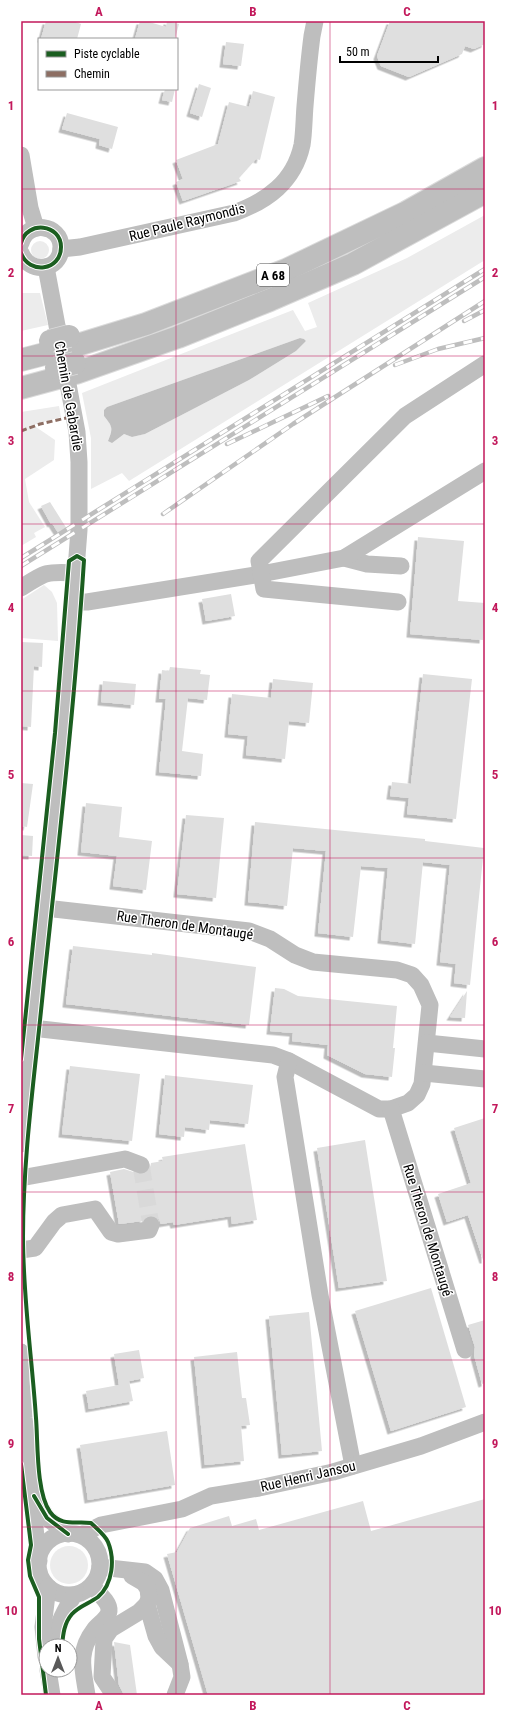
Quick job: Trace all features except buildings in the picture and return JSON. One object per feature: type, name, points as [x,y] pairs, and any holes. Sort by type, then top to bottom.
[{"type":"highway","name":"A 68","points":[[21,377],[63,357],[286,270],[406,213],[485,168]]},
{"type":"highway","name":"A 68","points":[[21,360],[63,357],[240,304],[415,230],[485,192]]},
{"type":"highway","points":[[21,348],[63,357]]},
{"type":"highway","points":[[21,388],[63,357]]},
{"type":"street","name":"Rue Paule Raymondis","points":[[61,249],[87,246],[234,213],[252,206],[278,188],[289,175],[302,145],[312,36],[315,21]]},
{"type":"street","points":[[21,155],[30,208],[36,228]]},
{"type":"street","points":[[36,228],[49,229],[54,232],[61,242],[61,249],[56,260],[46,267],[33,267],[22,250],[28,232],[36,228]]},
{"type":"street","name":"Chemin de Gabardie","points":[[21,1144],[45,908],[76,573],[80,483],[77,432],[46,267]]},
{"type":"street","points":[[398,602],[264,589],[259,561],[405,416],[430,398],[485,364]]},
{"type":"street","points":[[73,602],[87,602],[261,574],[344,558],[485,471]]},
{"type":"street","points":[[344,558],[367,564],[401,566]]},
{"type":"street","points":[[21,588],[49,572],[76,573]]},
{"type":"street","name":"Rue Theron de Montaugé","points":[[45,908],[249,931],[270,939],[296,955],[312,962],[397,970],[412,975],[421,985],[430,1005],[424,1073],[422,1084],[417,1095],[408,1103],[392,1109],[465,1350]]},
{"type":"street","points":[[32,1028],[273,1055],[379,1109],[392,1109]]},
{"type":"street","points":[[427,1043],[485,1049]]},
{"type":"street","points":[[289,1062],[285,1077],[320,1295],[353,1466]]},
{"type":"street","points":[[424,1073],[485,1079]]},
{"type":"street","points":[[21,1176],[26,1177],[125,1159],[141,1164]]},
{"type":"street","points":[[28,1249],[62,1215],[95,1209],[111,1232],[118,1234],[149,1230],[151,1225]]},
{"type":"street","points":[[21,1352],[21,1382],[24,1418],[34,1496],[32,1511],[40,1575],[48,1586],[60,1594],[74,1595],[83,1592],[92,1586],[98,1577],[99,1559],[92,1544],[74,1535],[47,1518],[34,1496]]},
{"type":"street","name":"Rue Henri Jansou","points":[[74,1535],[101,1525],[129,1518],[182,1509],[211,1496],[259,1488],[353,1466],[440,1440],[485,1422]]},
{"type":"street","name":"Rue Henri Jansou","points":[[99,1559],[107,1531],[129,1518]]},
{"type":"street","points":[[39,1561],[41,1552],[52,1539],[59,1535],[74,1535]]},
{"type":"street","points":[[99,1559],[117,1570],[144,1583],[148,1589],[149,1598],[147,1604],[139,1612],[112,1629],[104,1639],[102,1676],[104,1695]]},
{"type":"street","points":[[117,1570],[145,1572],[155,1579],[161,1590],[182,1676],[175,1695]]},
{"type":"street","points":[[44,1638],[43,1627],[48,1586]]},
{"type":"street","points":[[87,1695],[82,1660],[84,1648],[94,1629],[104,1621],[109,1612],[108,1606],[92,1586]]},
{"type":"street","points":[[56,1638],[58,1624],[74,1595]]},
{"type":"street","points":[[147,1604],[156,1636],[162,1648],[180,1664]]},
{"type":"street","points":[[102,1676],[114,1695]]},
{"type":"street","points":[[49,1678],[52,1695]]},
{"type":"street","points":[[61,1678],[64,1695]]},
{"type":"shaded area","points":[[485,215],[485,260],[129,481],[122,473],[91,489],[91,438],[82,393],[293,310],[305,331],[317,327],[308,303],[407,258]],"holes":[[[300,338],[306,341],[296,351],[249,380],[145,434],[132,437],[124,434],[108,441],[111,433],[111,427],[104,416],[107,407]]]},
{"type":"shaded area","points":[[36,241],[44,241],[49,246],[47,257],[44,259],[36,259],[31,254],[31,246]]},
{"type":"shaded area","points":[[21,293],[40,293],[48,325],[21,331]]},
{"type":"shaded area","points":[[300,338],[306,341],[296,351],[249,380],[145,434],[132,437],[124,434],[112,443],[108,441],[111,428],[104,416],[104,410],[107,407]]},
{"type":"shaded area","points":[[59,406],[61,417],[33,425],[55,440],[54,460],[25,479],[29,502],[45,527],[34,533],[36,537],[21,546],[21,412]]},
{"type":"shaded area","points":[[44,585],[52,592],[57,603],[58,641],[21,638],[21,600]]},
{"type":"shaded area","points":[[69,1546],[79,1549],[85,1555],[88,1565],[85,1575],[79,1581],[69,1584],[59,1581],[53,1575],[50,1565],[53,1555],[59,1549]]},
{"type":"tunnel","points":[[141,1165],[151,1225]]},
{"type":"railway","points":[[21,558],[485,269]]},
{"type":"railway","points":[[21,566],[485,277]]},
{"type":"railway","points":[[163,514],[293,424],[485,301]]},
{"type":"railway","points":[[464,321],[485,310]]},
{"type":"railway","points":[[395,365],[438,349],[485,338]]},
{"type":"railway","points":[[227,444],[328,396]]},
{"type":"marked path","points":[[21,431],[40,424],[75,416]]},
{"type":"cycle path","points":[[21,243],[24,236],[30,231],[36,228],[43,228],[56,233],[60,239],[61,247],[60,255],[56,261],[44,267],[31,265],[25,260],[21,253]]},
{"type":"cycle path","points":[[21,1059],[55,733],[69,561],[77,556],[84,560],[76,666],[25,1173],[23,1260],[36,1418],[38,1466],[45,1503],[54,1517],[59,1520],[64,1522],[91,1523],[108,1542],[112,1556],[112,1563],[110,1578],[103,1592],[72,1614],[67,1621],[63,1638]]},
{"type":"cycle path","points":[[21,1464],[31,1545],[28,1560],[30,1576],[39,1597],[39,1639],[46,1695]]},
{"type":"cycle path","points":[[34,1496],[47,1518],[68,1534]]}]
